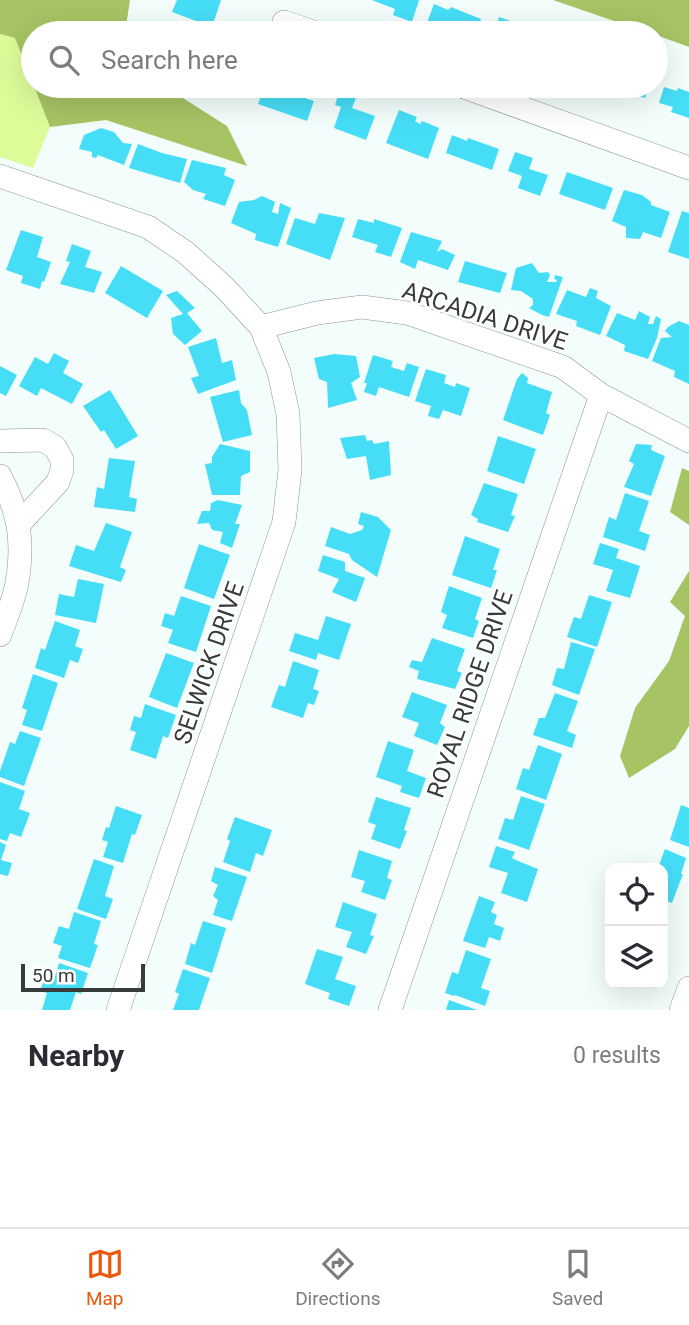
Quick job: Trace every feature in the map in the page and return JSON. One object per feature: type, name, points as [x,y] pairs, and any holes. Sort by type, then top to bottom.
[{"type":"street","points":[[494,98],[689,168]]},
{"type":"street","points":[[0,176],[148,227],[185,252],[224,287],[261,327]]},
{"type":"street","name":"ARCADIA DRIVE","points":[[261,327],[317,313],[362,307],[407,313],[564,367],[601,395],[689,441]]},
{"type":"street","name":"SELWICK DRIVE","points":[[118,1010],[284,522],[290,470],[288,415],[279,372],[261,327]]},
{"type":"street","name":"ROYAL RIDGE DRIVE","points":[[390,1010],[601,395]]},
{"type":"street","points":[[0,441],[43,440],[55,447],[62,460],[58,482],[19,524]]},
{"type":"street","points":[[0,476],[14,505],[20,537],[17,583],[0,635]]},
{"type":"street","points":[[681,1010],[689,988]]},
{"type":"green space","points":[[0,0],[130,0],[127,21],[21,21],[21,53],[15,38],[0,34]]},
{"type":"green space","points":[[553,0],[689,0],[689,47],[668,39],[668,21],[614,21]]},
{"type":"green space","points":[[0,34],[15,38],[21,53],[21,98],[39,98],[50,127],[33,168],[0,157]]},
{"type":"green space","points":[[39,98],[183,98],[227,126],[247,166],[106,120],[50,127]]},
{"type":"green space","points":[[682,468],[689,471],[689,525],[670,512]]},
{"type":"green space","points":[[689,571],[689,726],[675,749],[629,778],[620,756],[635,708],[669,661],[685,616],[670,602]]},
{"type":"building","points":[[177,0],[221,0],[214,21],[196,21],[172,12]]},
{"type":"building","points":[[372,0],[419,0],[412,21],[393,15],[395,9]]},
{"type":"building","points":[[434,4],[448,10],[451,7],[481,19],[480,21],[428,21]]},
{"type":"building","points":[[668,88],[689,92],[689,118],[671,112],[673,107],[659,103],[661,98],[668,98]]},
{"type":"building","points":[[260,98],[305,98],[314,101],[307,121],[258,104]]},
{"type":"building","points":[[337,98],[356,98],[352,108],[375,116],[366,140],[334,128],[341,107],[335,105]]},
{"type":"building","points":[[399,110],[417,117],[415,121],[420,124],[422,121],[439,128],[428,159],[386,143]]},
{"type":"building","points":[[101,128],[114,132],[123,143],[132,144],[124,165],[98,155],[96,158],[92,157],[92,152],[79,149],[84,135]]},
{"type":"building","points":[[452,135],[499,149],[492,170],[446,153]]},
{"type":"building","points":[[138,144],[187,159],[180,183],[129,168]]},
{"type":"building","points":[[515,152],[533,158],[529,169],[548,175],[540,196],[518,188],[522,176],[508,171]]},
{"type":"building","points":[[192,160],[226,168],[224,175],[235,180],[225,206],[203,199],[206,194],[193,190],[184,182]]},
{"type":"building","points":[[567,172],[613,188],[605,210],[559,194]]},
{"type":"building","points":[[624,190],[642,195],[651,205],[670,212],[661,238],[643,232],[640,239],[626,238],[626,227],[612,221]]},
{"type":"building","points":[[262,196],[275,202],[272,212],[278,214],[280,203],[291,208],[278,247],[255,240],[256,234],[231,223],[239,202]]},
{"type":"building","points":[[682,211],[689,213],[689,259],[668,252]]},
{"type":"building","points":[[319,213],[345,218],[330,260],[286,244],[295,218],[315,224]]},
{"type":"building","points":[[358,219],[374,223],[374,219],[402,228],[391,257],[375,252],[378,245],[352,237]]},
{"type":"building","points":[[21,230],[43,237],[37,257],[51,262],[40,289],[21,283],[23,276],[6,270]]},
{"type":"building","points":[[411,232],[442,241],[437,252],[442,249],[455,255],[448,270],[418,260],[415,269],[400,262]]},
{"type":"building","points":[[72,244],[91,251],[85,267],[102,272],[94,293],[60,284],[70,262],[66,261]]},
{"type":"building","points":[[465,261],[507,273],[500,293],[458,282]]},
{"type":"building","points":[[532,263],[539,273],[548,272],[550,275],[547,282],[556,282],[555,275],[563,277],[549,317],[529,308],[533,305],[533,299],[521,291],[511,290],[516,268]]},
{"type":"building","points":[[121,266],[163,291],[147,318],[105,293]]},
{"type":"building","points":[[590,288],[598,291],[596,298],[611,306],[600,335],[576,326],[577,321],[556,314],[567,290],[586,297]]},
{"type":"building","points":[[177,291],[195,308],[187,313],[202,331],[185,345],[173,334],[171,318],[183,314],[166,295]]},
{"type":"building","points":[[639,311],[650,317],[648,324],[653,324],[656,316],[661,319],[648,359],[624,351],[625,345],[606,336],[617,313],[635,320]]},
{"type":"building","points":[[679,321],[689,325],[689,384],[674,377],[675,371],[652,361],[661,338],[672,337],[665,331]]},
{"type":"building","points":[[216,338],[222,363],[232,360],[236,380],[198,394],[191,378],[199,376],[188,347]]},
{"type":"building","points":[[54,353],[69,361],[63,373],[83,384],[72,404],[41,388],[37,396],[19,386],[35,357],[48,364]]},
{"type":"building","points":[[334,354],[356,356],[360,377],[351,383],[357,400],[328,408],[327,382],[319,379],[314,358]]},
{"type":"building","points":[[373,355],[393,361],[391,367],[404,371],[407,363],[419,367],[409,397],[379,387],[376,396],[364,392],[367,383],[364,383]]},
{"type":"building","points":[[0,366],[17,375],[6,396],[0,393]]},
{"type":"building","points":[[426,369],[446,375],[444,383],[455,387],[456,383],[470,388],[461,416],[443,410],[439,419],[428,416],[431,406],[415,401]]},
{"type":"building","points":[[522,373],[528,378],[527,383],[552,392],[546,413],[550,415],[543,435],[503,420],[517,379]]},
{"type":"building","points":[[110,390],[138,436],[116,449],[83,406]]},
{"type":"building","points":[[239,390],[241,403],[247,410],[252,435],[223,442],[210,397]]},
{"type":"building","points":[[365,435],[367,441],[372,440],[374,444],[389,441],[391,475],[370,480],[366,456],[347,459],[340,438]]},
{"type":"building","points":[[498,436],[536,449],[524,484],[487,471]]},
{"type":"building","points":[[220,444],[250,451],[250,472],[241,476],[240,495],[212,495],[205,464],[212,463],[212,457]]},
{"type":"building","points":[[636,444],[652,445],[651,450],[665,456],[651,496],[624,487],[634,464],[629,461]]},
{"type":"building","points":[[109,458],[135,461],[129,497],[137,499],[135,512],[94,507],[97,487],[104,489]]},
{"type":"building","points":[[484,483],[518,494],[511,515],[515,516],[508,532],[477,522],[478,519],[471,515]]},
{"type":"building","points":[[625,493],[649,501],[639,531],[650,535],[645,551],[603,537],[609,517],[616,520]]},
{"type":"building","points":[[218,500],[242,505],[235,524],[240,524],[232,548],[220,543],[223,532],[212,530],[209,523],[197,524],[202,511],[210,511],[211,503]]},
{"type":"building","points":[[361,512],[378,517],[391,530],[377,577],[352,560],[349,554],[325,546],[331,527],[350,534],[362,530],[364,526],[358,524]]},
{"type":"building","points":[[106,523],[132,532],[120,567],[126,570],[121,582],[69,566],[76,545],[94,551]]},
{"type":"building","points":[[465,536],[500,549],[491,588],[452,575]]},
{"type":"building","points":[[600,543],[619,549],[616,558],[640,566],[630,598],[606,591],[613,570],[593,564]]},
{"type":"building","points":[[199,544],[230,555],[214,599],[184,588]]},
{"type":"building","points":[[323,555],[345,562],[345,571],[365,578],[356,602],[332,592],[339,579],[318,571]]},
{"type":"building","points":[[78,579],[104,584],[96,623],[55,615],[59,594],[74,597]]},
{"type":"building","points":[[449,586],[482,598],[475,619],[479,621],[473,638],[442,628],[447,615],[441,612]]},
{"type":"building","points":[[589,595],[612,602],[597,647],[567,637],[574,617],[581,619]]},
{"type":"building","points":[[181,596],[211,606],[196,652],[168,643],[173,630],[161,626],[165,613],[174,616]]},
{"type":"building","points":[[326,616],[351,624],[339,660],[318,653],[316,660],[289,651],[295,633],[318,640]]},
{"type":"building","points":[[55,621],[80,630],[75,646],[83,649],[78,663],[70,660],[64,678],[35,668],[41,648],[45,650]]},
{"type":"building","points":[[432,638],[465,649],[457,671],[462,673],[455,689],[417,679],[419,671],[409,667],[412,660],[422,662]]},
{"type":"building","points":[[571,642],[595,649],[579,695],[552,685],[557,668],[564,669]]},
{"type":"building","points":[[166,653],[194,663],[177,708],[149,697]]},
{"type":"building","points":[[293,661],[319,670],[313,689],[319,691],[314,705],[308,703],[303,718],[271,707],[279,685],[285,687]]},
{"type":"building","points":[[33,674],[58,683],[42,731],[22,725],[27,710],[22,708]]},
{"type":"building","points":[[412,692],[447,705],[440,723],[445,727],[437,745],[414,736],[419,723],[402,717]]},
{"type":"building","points":[[555,693],[578,701],[567,731],[576,735],[572,748],[533,735],[539,718],[545,718]]},
{"type":"building","points":[[145,704],[176,715],[168,738],[163,736],[156,759],[130,750],[136,732],[130,730],[134,716],[141,718]]},
{"type":"building","points":[[20,731],[41,738],[24,786],[0,777],[10,742],[15,744]]},
{"type":"building","points":[[388,741],[414,750],[407,771],[426,778],[419,798],[400,792],[402,786],[376,777]]},
{"type":"building","points":[[538,745],[562,754],[546,800],[516,789],[523,768],[529,770]]},
{"type":"building","points":[[0,782],[25,791],[19,809],[30,813],[21,837],[10,833],[7,841],[0,839]]},
{"type":"building","points":[[521,796],[545,804],[529,850],[498,839],[505,818],[513,820]]},
{"type":"building","points":[[376,797],[411,808],[400,849],[371,839],[376,825],[368,822]]},
{"type":"building","points":[[681,805],[689,808],[689,847],[670,840]]},
{"type":"building","points":[[116,806],[142,815],[135,835],[132,834],[123,863],[103,857],[108,842],[102,840]]},
{"type":"building","points":[[235,817],[272,830],[263,856],[256,853],[250,872],[223,862]]},
{"type":"building","points":[[0,842],[6,845],[1,860],[12,863],[8,876],[0,874]]},
{"type":"building","points":[[496,846],[515,852],[512,858],[538,869],[527,902],[501,893],[508,873],[489,867]]},
{"type":"building","points":[[665,849],[686,858],[672,903],[668,902],[668,863],[660,863]]},
{"type":"building","points":[[359,850],[392,861],[387,878],[392,880],[385,900],[361,892],[365,881],[351,877]]},
{"type":"building","points":[[94,859],[114,866],[105,896],[113,899],[106,919],[77,909]]},
{"type":"building","points":[[215,867],[247,877],[232,921],[213,915],[218,900],[213,896],[218,885],[211,881]]},
{"type":"building","points":[[479,896],[495,902],[491,912],[497,915],[494,924],[504,928],[500,941],[489,937],[485,948],[463,941]]},
{"type":"building","points":[[343,902],[377,914],[370,935],[374,936],[366,954],[346,947],[352,932],[335,927]]},
{"type":"building","points":[[74,912],[101,921],[94,944],[98,945],[90,968],[58,958],[62,946],[53,943],[59,926],[69,929]]},
{"type":"building","points":[[203,921],[226,928],[212,973],[185,964],[191,943],[195,945]]},
{"type":"building","points":[[317,949],[343,957],[335,979],[356,986],[349,1006],[328,999],[330,993],[305,984]]},
{"type":"building","points":[[466,950],[491,959],[481,988],[490,991],[485,1006],[445,993],[452,972],[458,974]]},
{"type":"building","points":[[59,963],[88,973],[81,994],[76,992],[70,1010],[42,1010],[47,993],[40,991],[45,977],[54,980]]},
{"type":"building","points":[[183,969],[210,978],[199,1010],[173,1010],[179,994],[175,992]]},
{"type":"building","points":[[449,1000],[477,1010],[446,1010]]}]
